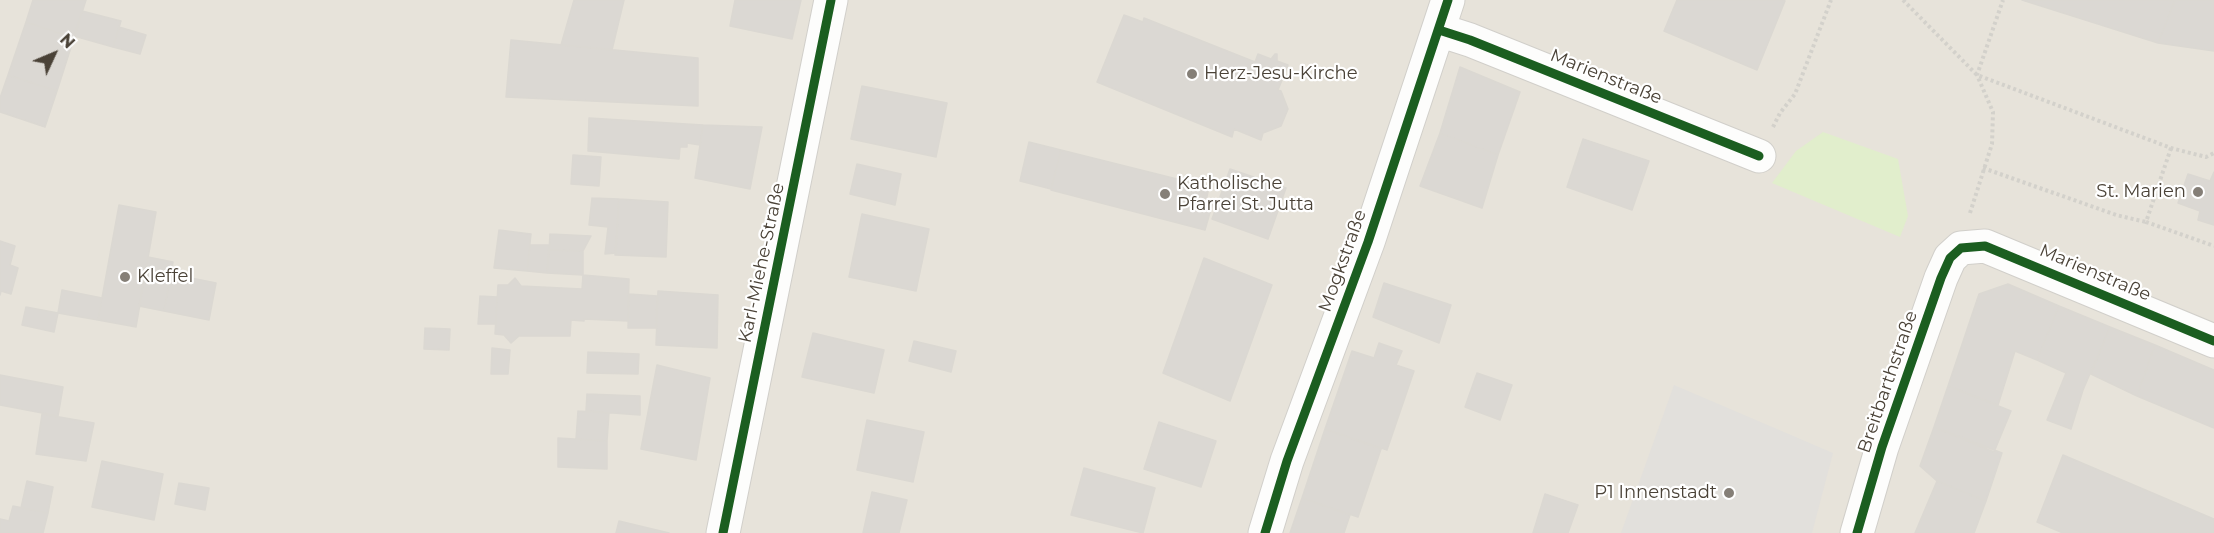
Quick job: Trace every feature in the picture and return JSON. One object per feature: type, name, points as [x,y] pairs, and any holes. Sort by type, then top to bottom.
[{"type":"street","name":"Karl-Miehe-Straße","points":[[723,533],[831,0]]},
{"type":"street","name":"Marienstraße","points":[[1444,15],[1470,39],[1759,156]]},
{"type":"street","name":"Mogkstraße","points":[[1265,533],[1287,462],[1368,242],[1444,15]]},
{"type":"street","name":"Marienstraße","points":[[1961,248],[1985,246],[2214,341]]},
{"type":"street","name":"Breitbarthstraße","points":[[1857,533],[1882,447],[1941,278],[1950,258],[1961,248]]},
{"type":"path","points":[[1759,156],[1780,113],[1795,94],[1831,0]]},
{"type":"path","points":[[1902,0],[1977,75],[1993,112],[1992,144],[1961,248]]},
{"type":"path","points":[[1977,75],[2002,0]]},
{"type":"path","points":[[1977,75],[2171,148],[2214,159]]},
{"type":"path","points":[[2146,222],[2171,148]]},
{"type":"path","points":[[2206,157],[2214,153]]},
{"type":"path","points":[[1983,168],[2116,215],[2146,222],[2214,246]]},
{"type":"shaded area","points":[[0,0],[2214,0],[2214,533],[0,533]]},
{"type":"shaded area","name":"P1 Innenstadt","points":[[1674,385],[1833,453],[1812,533],[1621,533]]},
{"type":"green space","points":[[1823,132],[1898,159],[1908,216],[1900,237],[1772,183],[1796,151]]},
{"type":"building","points":[[33,0],[86,0],[74,38],[26,22]]},
{"type":"building","points":[[574,0],[624,0],[612,50],[561,45]]},
{"type":"building","points":[[735,0],[801,0],[792,39],[730,26]]},
{"type":"building","points":[[1677,0],[1785,1],[1757,70],[1664,31]]},
{"type":"building","points":[[2022,0],[2175,0],[2158,43]]},
{"type":"building","points":[[2175,0],[2214,0],[2214,51],[2158,43]]},
{"type":"building","points":[[82,11],[121,21],[113,47],[74,36]]},
{"type":"building","name":"Herz-Jesu-Kirche","points":[[1124,15],[1143,22],[1144,18],[1255,62],[1258,54],[1271,59],[1277,54],[1277,61],[1288,65],[1278,90],[1281,91],[1288,109],[1281,126],[1263,133],[1261,140],[1234,129],[1232,137],[1097,82]]},
{"type":"building","points":[[26,22],[74,38],[57,91],[8,75]]},
{"type":"building","points":[[119,27],[146,35],[140,54],[113,47]]},
{"type":"building","points":[[511,40],[698,58],[698,106],[506,97]]},
{"type":"building","points":[[1460,67],[1520,92],[1498,155],[1440,133]]},
{"type":"building","points":[[8,75],[57,91],[45,127],[0,112],[0,98]]},
{"type":"building","points":[[862,86],[947,103],[936,157],[851,139]]},
{"type":"building","points":[[589,118],[703,125],[700,145],[687,143],[687,147],[680,147],[679,159],[588,151]]},
{"type":"building","points":[[703,125],[762,127],[750,189],[695,178]]},
{"type":"building","points":[[1440,133],[1498,155],[1482,208],[1420,186]]},
{"type":"building","points":[[1583,139],[1649,161],[1632,210],[1567,187]]},
{"type":"building","points":[[1029,142],[1061,150],[1051,189],[1020,181]]},
{"type":"building","points":[[1061,150],[1209,187],[1206,201],[1213,202],[1205,230],[1051,190]]},
{"type":"building","points":[[573,155],[601,157],[599,186],[571,184]]},
{"type":"building","points":[[857,164],[901,174],[895,205],[850,194]]},
{"type":"building","points":[[1230,169],[1286,188],[1268,239],[1212,219]]},
{"type":"building","name":"St. Marien","points":[[2214,172],[2214,225],[2198,220],[2200,211],[2178,203],[2188,174],[2210,181]]},
{"type":"building","points":[[592,198],[619,199],[616,253],[605,254],[608,227],[589,225]]},
{"type":"building","points":[[619,199],[668,202],[666,257],[615,255]]},
{"type":"building","name":"Kleffel","points":[[119,205],[156,212],[136,327],[98,320]]},
{"type":"building","points":[[862,214],[929,229],[916,291],[849,277]]},
{"type":"building","points":[[499,230],[531,234],[527,271],[494,268]]},
{"type":"building","points":[[550,234],[591,236],[583,251],[549,250]]},
{"type":"building","points":[[0,241],[15,246],[10,265],[18,268],[11,294],[1,291],[0,295]]},
{"type":"building","points":[[530,245],[549,245],[547,273],[527,271]]},
{"type":"building","points":[[549,250],[583,251],[583,275],[547,273]]},
{"type":"building","points":[[148,257],[173,262],[164,311],[139,306]]},
{"type":"building","points":[[1204,258],[1272,285],[1230,401],[1163,373]]},
{"type":"building","points":[[171,274],[216,283],[209,320],[164,311]]},
{"type":"building","points":[[583,275],[629,279],[628,321],[571,320],[570,336],[519,336],[511,343],[504,335],[495,334],[498,285],[508,285],[515,278],[521,286],[582,289]]},
{"type":"building","points":[[1384,283],[1451,305],[1439,343],[1373,317]]},
{"type":"building","points":[[2008,284],[2059,306],[2037,360],[2015,351],[1998,405],[1948,386],[1979,294]]},
{"type":"building","points":[[62,290],[102,298],[98,320],[58,313]]},
{"type":"building","points":[[658,291],[718,295],[717,348],[656,345]]},
{"type":"building","points":[[629,294],[657,296],[656,328],[628,328]]},
{"type":"building","points":[[480,296],[497,297],[496,324],[478,324]]},
{"type":"building","points":[[2059,306],[2110,327],[2083,390],[2071,429],[2047,420],[2066,373],[2037,360]]},
{"type":"building","points":[[26,307],[58,313],[54,332],[22,325]]},
{"type":"building","points":[[2110,327],[2155,345],[2137,396],[2091,374]]},
{"type":"building","points":[[425,328],[450,329],[449,350],[424,349]]},
{"type":"building","points":[[813,333],[884,350],[874,393],[802,377]]},
{"type":"building","points":[[914,341],[956,351],[951,372],[909,361]]},
{"type":"building","points":[[1379,343],[1402,351],[1396,365],[1414,371],[1387,450],[1325,429],[1352,351],[1374,358]]},
{"type":"building","points":[[2155,345],[2214,370],[2214,428],[2137,396]]},
{"type":"building","points":[[492,348],[510,350],[508,374],[491,374]]},
{"type":"building","points":[[588,352],[639,354],[638,374],[587,373]]},
{"type":"building","points":[[657,365],[710,378],[696,460],[641,449]]},
{"type":"building","points":[[1477,373],[1512,385],[1500,420],[1465,407]]},
{"type":"building","points":[[0,375],[63,387],[58,416],[0,405]]},
{"type":"building","points":[[1948,386],[2011,411],[1994,452],[1934,427]]},
{"type":"building","points":[[587,394],[640,396],[640,415],[586,411]]},
{"type":"building","points":[[578,411],[609,413],[607,441],[576,439]]},
{"type":"building","points":[[42,414],[94,423],[86,461],[36,454]]},
{"type":"building","points":[[867,420],[924,432],[913,482],[857,470]]},
{"type":"building","points":[[1159,422],[1216,441],[1201,487],[1144,469]]},
{"type":"building","points":[[1934,427],[2002,453],[1986,501],[1937,481],[1920,466]]},
{"type":"building","points":[[1325,429],[1381,449],[1358,517],[1302,498]]},
{"type":"building","points":[[558,438],[607,441],[607,469],[558,467]]},
{"type":"building","points":[[2063,455],[2214,519],[2214,533],[2063,533],[2037,522]]},
{"type":"building","points":[[102,461],[163,474],[154,520],[92,507]]},
{"type":"building","points":[[1084,468],[1155,488],[1143,533],[1071,515]]},
{"type":"building","points":[[27,481],[53,487],[48,513],[21,508]]},
{"type":"building","points":[[1937,481],[1986,501],[1974,533],[1915,533]]},
{"type":"building","points":[[179,483],[209,488],[205,510],[175,504]]},
{"type":"building","points":[[872,492],[907,500],[899,533],[863,533]]},
{"type":"building","points":[[1545,494],[1578,505],[1568,533],[1533,533]]},
{"type":"building","points":[[1302,498],[1350,515],[1344,533],[1290,533]]},
{"type":"building","points":[[13,506],[48,513],[43,533],[0,533],[0,519],[9,521]]},
{"type":"building","points":[[619,521],[669,533],[616,533]]},
{"type":"cycle path","points":[[723,533],[831,0]]},
{"type":"cycle path","points":[[1265,533],[1287,461],[1368,242],[1448,0]]},
{"type":"cycle path","points":[[1439,30],[1470,40],[1759,156]]},
{"type":"cycle path","points":[[1857,533],[1882,447],[1941,278],[1950,258],[1961,248],[1985,246],[2214,341]]},
{"type":"place","name":"Herz-Jesu-Kirche","points":[[1192,74]]},
{"type":"place","name":"St. Marien","points":[[2198,192]]},
{"type":"place","name":"Katholische Pfarrei St. Jutta","points":[[1165,194]]},
{"type":"place","name":"Kleffel","points":[[125,277]]},
{"type":"place","name":"P1 Innenstadt","points":[[1729,493]]}]
